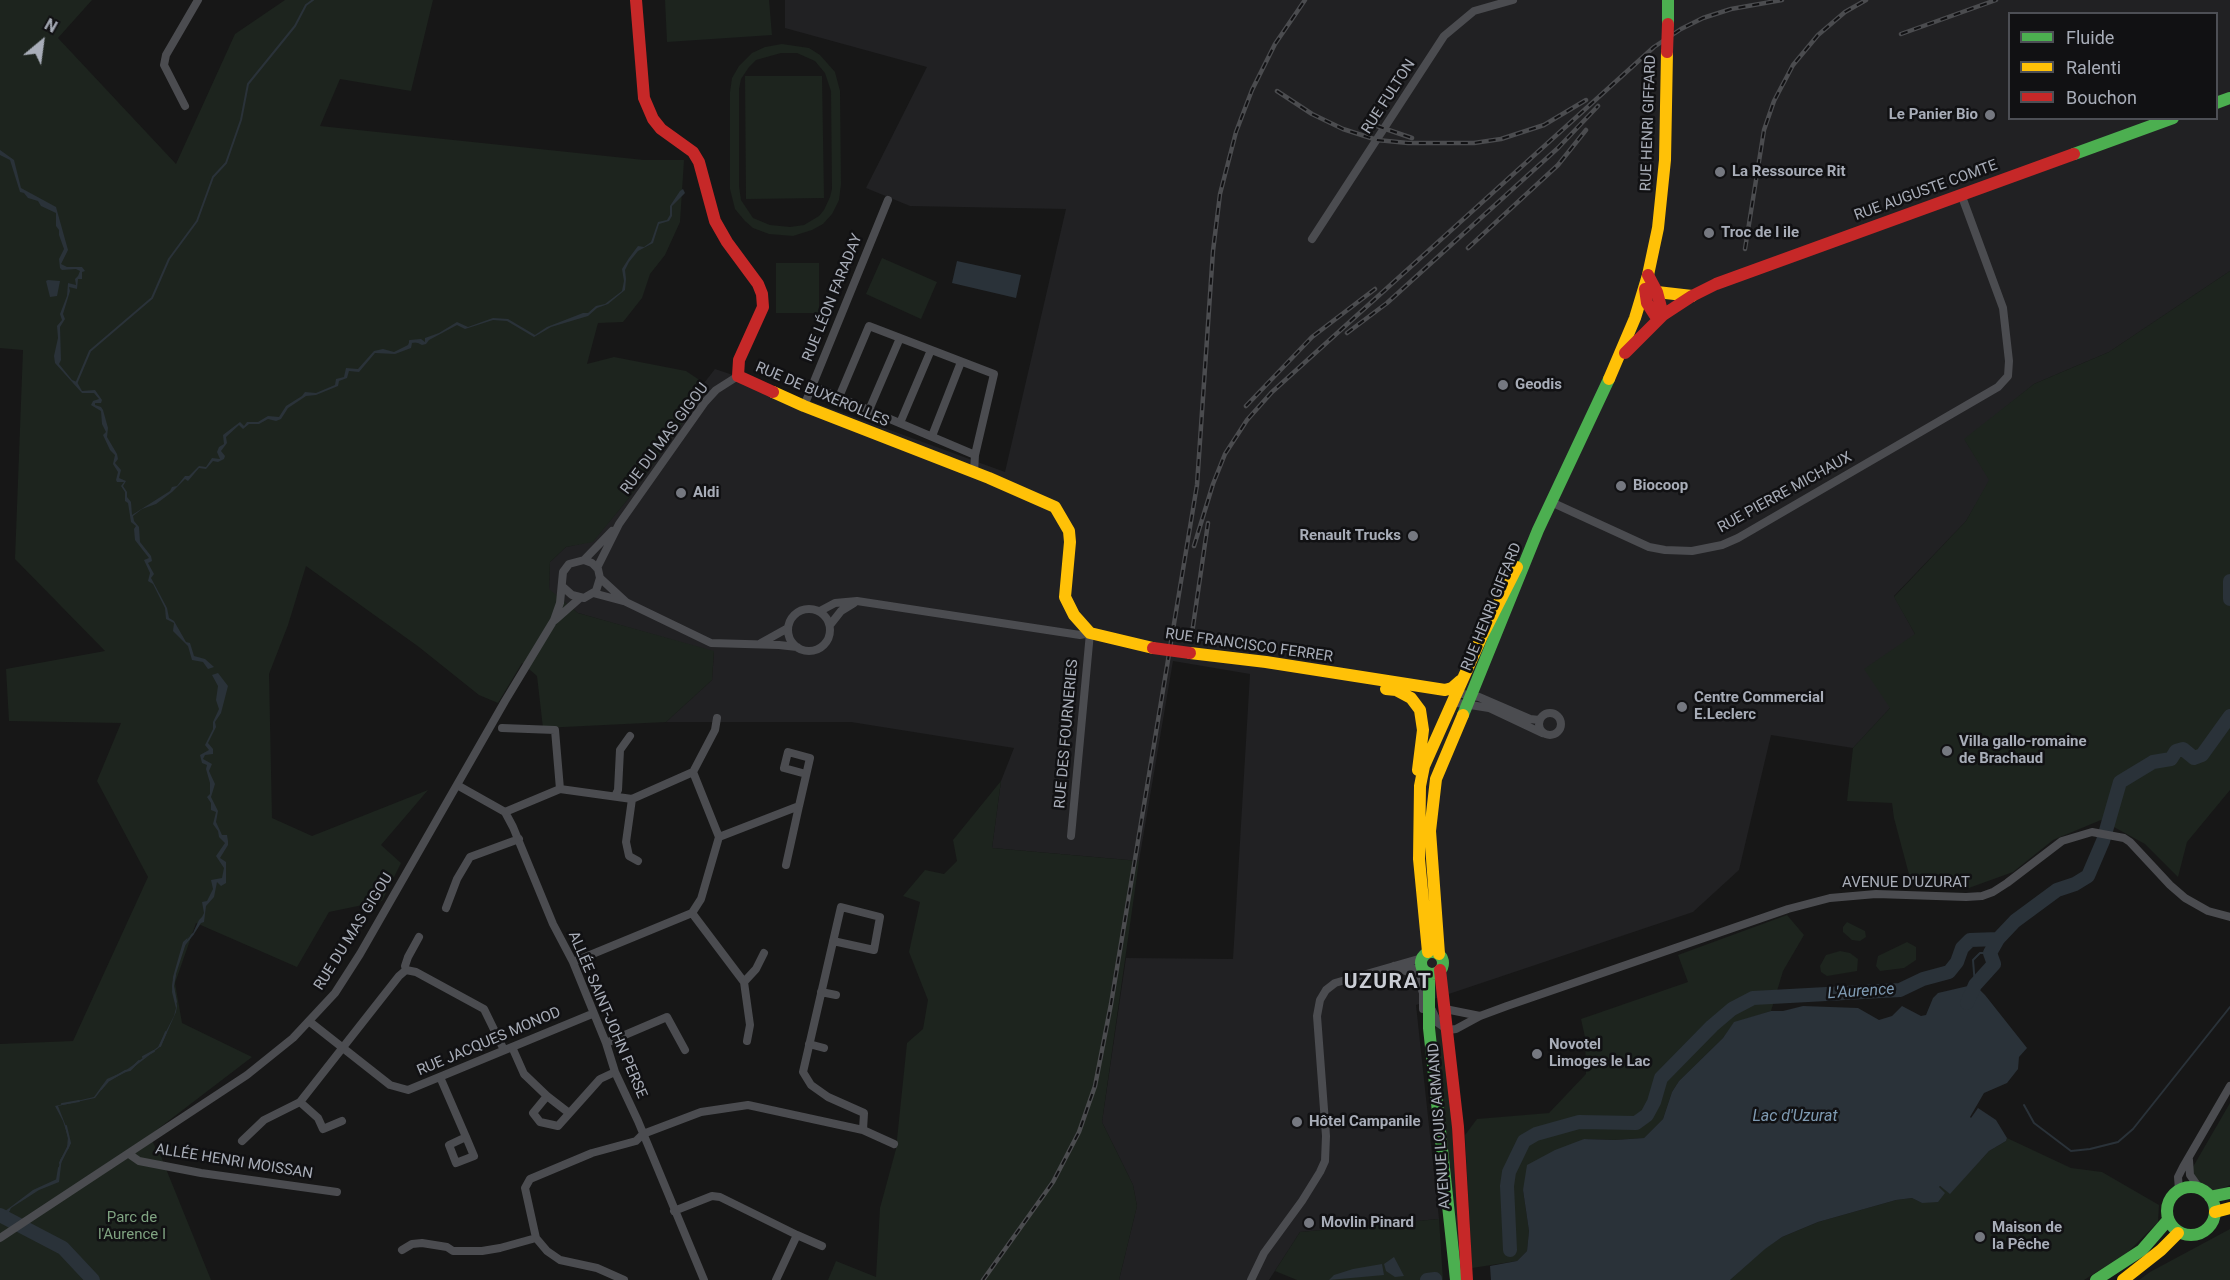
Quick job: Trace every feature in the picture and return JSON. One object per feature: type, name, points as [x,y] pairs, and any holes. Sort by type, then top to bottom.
[{"type":"street","points":[[185,106],[164,65],[166,56],[198,0]]},
{"type":"street","name":"RUE DE BUXEROLLES","points":[[636,0],[644,98],[653,119],[662,129],[693,152],[699,162],[715,221],[727,242],[758,284],[762,294],[763,307],[739,360],[738,376],[804,406],[1048,503],[1058,512],[1069,531],[1065,597],[1074,615],[1090,633]]},
{"type":"street","name":"RUE FULTON","points":[[1312,239],[1444,36],[1474,11],[1513,0]]},
{"type":"street","name":"RUE HENRI GIFFARD","points":[[1461,699],[1482,671],[1538,530],[1619,361],[1647,278],[1658,228],[1664,178],[1668,0]]},
{"type":"street","name":"RUE AUGUSTE COMTE","points":[[1619,361],[1641,335],[1661,317],[1692,296],[1716,284],[2167,120]]},
{"type":"street","name":"RUE PIERRE MICHAUX","points":[[1551,502],[1649,547],[1678,551],[1708,549],[1738,538],[1998,387],[2008,376],[2009,360],[2003,308],[1961,194]]},
{"type":"street","name":"RUE LÉON FARADAY","points":[[804,406],[888,200]]},
{"type":"street","points":[[1647,278],[1657,292],[1661,317]]},
{"type":"street","points":[[1647,278],[1647,303],[1661,317]]},
{"type":"street","points":[[1657,292],[1692,296]]},
{"type":"street","points":[[839,397],[869,326],[994,374],[975,455],[974,472]]},
{"type":"street","points":[[869,410],[900,338]]},
{"type":"street","points":[[900,423],[931,350]]},
{"type":"street","points":[[932,436],[961,362]]},
{"type":"street","name":"RUE DU MAS GIGOU","points":[[597,568],[619,524],[705,402],[716,390],[738,376]]},
{"type":"street","points":[[812,386],[975,455]]},
{"type":"street","name":"RUE DU MAS GIGOU","points":[[584,560],[619,524]]},
{"type":"street","name":"RUE HENRI GIFFARD","points":[[1461,699],[1465,672],[1506,587],[1538,530]]},
{"type":"street","points":[[584,560],[597,568],[600,578],[598,587],[584,598],[572,595],[563,586],[562,576],[565,568],[573,562],[584,560]]},
{"type":"street","points":[[600,578],[626,602]]},
{"type":"street","name":"RUE DU MAS GIGOU","points":[[555,620],[563,586]]},
{"type":"street","points":[[593,593],[626,602],[711,644],[758,644],[797,647],[810,651],[823,647],[830,635],[830,625],[820,611],[806,608],[793,615],[788,628],[791,642],[797,647]]},
{"type":"street","name":"RUE DU MAS GIGOU","points":[[0,1238],[31,1220],[247,1075],[294,1038],[310,1022],[335,993],[360,954],[505,701],[555,620],[580,598]]},
{"type":"street","points":[[830,625],[841,611],[857,601]]},
{"type":"street","points":[[820,611],[835,603],[857,601],[1080,635],[1090,633]]},
{"type":"street","points":[[758,644],[775,637],[788,628]]},
{"type":"street","name":"RUE FRANCISCO FERRER","points":[[1090,633],[1153,648],[1334,672],[1404,684]]},
{"type":"street","name":"RUE DES FOURNERIES","points":[[1071,836],[1090,633]]},
{"type":"street","points":[[1482,671],[1481,686],[1487,700]]},
{"type":"street","points":[[1334,672],[1364,684],[1396,690],[1413,700],[1420,710],[1423,725],[1418,770],[1420,786]]},
{"type":"street","points":[[1404,684],[1438,689],[1452,688],[1465,672]]},
{"type":"street","points":[[1404,684],[1489,708],[1542,733],[1548,735],[1556,734],[1561,728],[1561,722],[1556,714],[1544,714],[1539,720],[1542,733]]},
{"type":"street","points":[[1438,689],[1461,699]]},
{"type":"street","name":"RUE HENRI GIFFARD","points":[[1461,699],[1487,700],[1530,720],[1539,720]]},
{"type":"street","name":"AVENUE LOUIS ARMAND","points":[[1461,699],[1424,766],[1420,786],[1419,859],[1430,963],[1445,1009],[1448,1030],[1458,1127],[1460,1192],[1467,1280]]},
{"type":"street","name":"AVENUE LOUIS ARMAND","points":[[1456,1280],[1429,1028],[1431,820],[1436,779],[1461,699]]},
{"type":"street","points":[[457,785],[505,813],[560,789],[632,799],[693,772],[715,730],[717,718]]},
{"type":"street","points":[[502,728],[555,730],[560,789]]},
{"type":"street","points":[[615,796],[618,790],[620,750],[630,736]]},
{"type":"street","points":[[573,962],[692,913],[701,898],[719,837],[693,772]]},
{"type":"street","points":[[786,866],[806,774]]},
{"type":"street","points":[[632,799],[626,842],[628,856],[638,861]]},
{"type":"street","points":[[719,837],[799,806]]},
{"type":"street","name":"ALLÉE SAINT-JOHN PERSE","points":[[505,813],[519,839],[553,924],[573,962],[592,1014],[606,1043],[615,1072],[704,1280]]},
{"type":"street","name":"AVENUE D'UZURAT","points":[[1448,1030],[1469,1024],[1480,1016],[1788,909],[1830,898],[1885,894],[1982,896],[2007,883],[2062,841],[2088,832],[2109,835],[2130,842],[2170,885],[2194,903],[2208,911],[2230,917]]},
{"type":"street","points":[[446,908],[457,879],[470,857],[519,839]]},
{"type":"street","points":[[833,940],[874,950],[880,917],[841,907],[833,940],[809,1044],[803,1072],[811,1085],[864,1113],[863,1130]]},
{"type":"street","points":[[692,913],[744,982],[750,1025],[747,1041]]},
{"type":"street","points":[[242,1141],[264,1120],[300,1102],[406,970],[408,957],[419,938]]},
{"type":"street","points":[[744,982],[756,969],[764,953]]},
{"type":"street","points":[[1251,1280],[1264,1253],[1302,1201],[1325,1161],[1326,1136],[1317,1016],[1320,1000],[1326,990],[1335,983],[1408,960],[1430,963]]},
{"type":"street","points":[[1394,966],[1415,975],[1421,983],[1426,1046],[1432,1055]]},
{"type":"street","points":[[406,970],[416,972],[484,1009],[524,1074],[569,1113]]},
{"type":"street","points":[[821,992],[836,996]]},
{"type":"street","points":[[1430,1003],[1435,1019],[1448,1030]]},
{"type":"street","points":[[1445,1009],[1480,1016]]},
{"type":"street","name":"RUE JACQUES MONOD","points":[[310,1022],[390,1085],[408,1090],[592,1014]]},
{"type":"street","points":[[606,1043],[668,1017],[685,1050]]},
{"type":"street","points":[[809,1044],[824,1048]]},
{"type":"street","points":[[547,1096],[532,1113],[540,1122],[558,1126],[600,1079],[615,1072]]},
{"type":"street","points":[[440,1077],[466,1137]]},
{"type":"street","points":[[2179,1190],[2178,1177],[2230,1086]]},
{"type":"street","points":[[300,1102],[318,1118],[323,1129],[342,1121]]},
{"type":"street","points":[[624,1280],[597,1268],[561,1260],[547,1251],[536,1238],[525,1188],[530,1179],[592,1153],[636,1141],[643,1134],[701,1113],[748,1105],[863,1130],[894,1144]]},
{"type":"street","name":"ALLÉE HENRI MOISSAN","points":[[129,1154],[140,1161],[201,1173],[337,1192]]},
{"type":"street","points":[[2188,1160],[2190,1175],[2205,1193],[2215,1212],[2214,1219],[2206,1231],[2192,1236],[2178,1233],[2168,1220],[2166,1208],[2168,1201],[2179,1190],[2186,1187],[2205,1193],[2230,1193]]},
{"type":"street","points":[[674,1211],[712,1196],[720,1197],[822,1246]]},
{"type":"street","points":[[2215,1212],[2230,1208]]},
{"type":"street","points":[[2096,1280],[2142,1250],[2168,1220]]},
{"type":"street","points":[[2123,1280],[2161,1250],[2178,1233]]},
{"type":"street","points":[[776,1280],[797,1234]]},
{"type":"street","points":[[402,1250],[412,1244],[422,1243],[447,1247],[453,1251],[482,1251],[536,1238]]},
{"type":"shaded area","points":[[785,0],[2230,0],[2230,271],[2109,352],[2034,384],[1965,440],[1990,480],[1966,521],[1894,596],[1915,634],[1890,708],[1853,748],[1771,735],[1739,870],[1693,912],[1416,1005],[1439,1219],[1300,1232],[1269,1280],[1119,1280],[1137,1206],[1133,1185],[1102,1122],[1126,958],[1233,959],[1250,674],[1173,661],[1139,861],[992,848],[1001,781],[1014,748],[851,722],[666,722],[712,680],[714,652],[578,613],[549,590],[550,562],[566,547],[593,541],[629,498],[706,390],[704,383],[715,369],[1005,472],[1066,209],[910,206],[866,188],[927,67],[785,28]]},
{"type":"green space","name":"Parc de l'Aurence I","points":[[0,0],[92,0],[58,38],[176,164],[235,34],[285,0],[433,0],[411,91],[340,79],[320,126],[644,160],[684,160],[680,222],[665,255],[650,274],[642,298],[623,322],[598,323],[587,364],[614,357],[686,371],[704,383],[706,390],[629,498],[593,542],[566,547],[550,562],[549,589],[578,613],[714,651],[712,680],[666,722],[543,728],[537,676],[522,663],[498,703],[479,695],[419,647],[306,566],[288,625],[269,674],[272,818],[312,836],[428,790],[381,845],[401,863],[382,901],[329,912],[297,967],[196,923],[175,983],[182,1023],[252,1057],[150,1135],[160,1154],[211,1280],[0,1280],[0,1044],[73,1041],[148,877],[97,781],[121,723],[9,721],[6,669],[105,651],[15,559],[23,350],[0,348]]},
{"type":"green space","points":[[665,0],[769,0],[772,35],[667,42]]},
{"type":"green space","points":[[782,44],[809,48],[820,55],[835,72],[840,91],[841,184],[839,200],[832,214],[823,224],[793,236],[769,234],[753,228],[735,209],[730,189],[732,78],[739,66],[752,53],[765,47]],"holes":[[[781,53],[797,53],[815,61],[825,73],[831,91],[832,189],[824,210],[819,216],[804,225],[790,227],[770,225],[753,218],[741,200],[739,89],[741,79],[756,60]]]},
{"type":"green space","points":[[745,76],[822,76],[824,198],[746,199]]},
{"type":"green space","points":[[882,258],[937,282],[921,319],[866,294]]},
{"type":"green space","points":[[776,263],[819,263],[819,313],[776,313]]},
{"type":"green space","points":[[2230,271],[2230,790],[2187,842],[2178,877],[2145,844],[2101,820],[2053,840],[2013,872],[1966,889],[1911,882],[1892,803],[1847,801],[1853,748],[1890,708],[1864,669],[1915,634],[1894,597],[1966,521],[1989,480],[1964,439],[2034,384],[2109,352]]},
{"type":"green space","points":[[1001,781],[992,848],[1139,861],[1102,1122],[1133,1185],[1137,1206],[1119,1280],[828,1280],[836,1261],[876,1277],[880,1208],[896,1149],[907,1043],[923,1029],[928,1000],[909,952],[920,902],[903,896],[925,870],[944,874],[957,861],[953,840]]},
{"type":"green space","points":[[1787,915],[1804,935],[1783,971],[1771,1011],[1734,1023],[1723,1038],[1679,1081],[1672,1092],[1663,1119],[1644,1138],[1584,1139],[1523,1190],[1529,1231],[1527,1251],[1517,1261],[1472,1268],[1465,1135],[1477,1119],[1549,1113],[1586,1074],[1585,1037],[1581,1019],[1688,982],[1678,955]]},
{"type":"green space","points":[[1847,922],[1865,931],[1866,937],[1860,941],[1852,940],[1843,932],[1843,927]]},
{"type":"green space","points":[[1907,942],[1916,947],[1916,960],[1904,968],[1880,971],[1876,966],[1878,956]]},
{"type":"green space","points":[[1840,951],[1850,953],[1858,959],[1857,971],[1827,976],[1821,972],[1820,966],[1826,955]]},
{"type":"green space","points":[[1432,1021],[1445,1032],[1464,1280],[1460,1280]]},
{"type":"green space","points":[[2230,1103],[2230,1185],[2206,1196],[2190,1172]]},
{"type":"green space","points":[[2007,1138],[2071,1168],[2102,1172],[2159,1205],[2158,1222],[2127,1253],[2084,1280],[1730,1280],[1764,1249],[1782,1237],[1818,1222],[1896,1200],[1912,1198],[1922,1203],[1940,1186],[1950,1193],[1989,1151],[2006,1141]]},
{"type":"green space","points":[[1439,1219],[1443,1280],[1297,1280],[1275,1271],[1300,1232]]},
{"type":"green space","points":[[2230,1229],[2230,1280],[2139,1280],[2150,1272]]},
{"type":"water","points":[[0,150],[14,160],[21,188],[56,207],[68,250],[61,264],[67,267],[82,267],[85,271],[82,272],[82,279],[78,279],[77,289],[69,287],[70,291],[63,314],[65,319],[60,327],[61,360],[59,364],[72,380],[77,382],[82,391],[95,390],[102,400],[101,403],[95,403],[95,405],[103,410],[108,428],[107,437],[117,454],[118,459],[115,463],[121,470],[119,478],[126,481],[123,486],[131,502],[132,515],[170,491],[172,487],[177,486],[185,476],[189,476],[199,466],[206,467],[212,458],[220,459],[217,452],[224,444],[223,435],[240,422],[244,426],[247,422],[258,422],[268,416],[279,417],[286,406],[305,392],[316,393],[335,385],[336,379],[344,377],[346,368],[358,369],[374,351],[383,349],[394,352],[408,345],[410,340],[421,339],[425,342],[425,338],[457,322],[468,327],[493,318],[508,319],[535,335],[547,327],[588,313],[596,306],[605,304],[622,291],[624,281],[622,269],[629,258],[638,246],[644,247],[651,242],[658,222],[667,220],[670,215],[670,206],[680,191],[683,189],[685,193],[672,206],[672,216],[669,221],[659,224],[653,243],[638,251],[629,262],[625,270],[625,290],[588,316],[551,327],[534,337],[507,321],[493,320],[465,329],[457,325],[429,340],[426,344],[412,343],[411,348],[395,354],[375,353],[359,372],[349,371],[347,378],[339,381],[338,386],[316,395],[306,396],[288,408],[281,419],[276,421],[268,419],[259,424],[249,424],[243,429],[239,425],[226,437],[227,443],[221,451],[225,456],[224,459],[218,462],[213,461],[206,469],[199,468],[188,481],[185,479],[172,492],[156,504],[142,509],[133,516],[139,527],[140,542],[151,556],[152,561],[148,563],[154,574],[151,578],[167,608],[169,618],[174,621],[186,642],[190,643],[194,656],[205,659],[214,667],[208,669],[203,662],[192,660],[188,646],[173,631],[174,623],[166,619],[165,608],[153,584],[148,581],[150,573],[144,560],[149,558],[135,540],[136,526],[131,522],[128,503],[125,501],[125,492],[121,486],[124,482],[116,480],[118,472],[113,464],[115,455],[103,435],[106,432],[102,424],[101,411],[91,405],[93,401],[99,399],[94,393],[82,393],[55,363],[57,326],[62,320],[60,314],[67,296],[68,283],[76,285],[75,279],[80,271],[60,268],[59,259],[64,249],[56,226],[56,213],[20,192],[10,160],[0,155]]},
{"type":"water","points":[[957,261],[1021,275],[1016,298],[952,283]]},
{"type":"water","points":[[46,281],[60,281],[57,296],[50,297]]},
{"type":"water","points":[[218,673],[228,686],[221,713],[215,722],[216,727],[208,743],[213,749],[213,754],[205,755],[203,759],[212,764],[209,771],[215,784],[211,797],[218,811],[216,822],[222,835],[227,835],[228,845],[220,858],[226,862],[226,883],[221,886],[217,882],[214,897],[206,906],[204,922],[194,934],[189,936],[204,913],[202,902],[207,901],[213,889],[211,880],[222,878],[224,868],[216,856],[225,843],[219,837],[213,824],[216,812],[211,810],[211,803],[207,797],[210,794],[210,783],[207,765],[202,763],[200,755],[209,750],[205,745],[219,709],[216,700],[218,686],[212,675]]},
{"type":"water","points":[[188,938],[173,983],[177,1006],[176,1012],[161,1046],[130,1070],[108,1081],[95,1098],[58,1106],[70,1143],[62,1157],[59,1182],[39,1190],[11,1208],[8,1214],[19,1220],[17,1223],[0,1215],[0,1212],[4,1212],[33,1190],[57,1179],[60,1160],[67,1148],[68,1137],[55,1106],[94,1097],[107,1079],[125,1071],[158,1047],[174,1016],[176,1008],[172,992],[173,977],[183,942]]},
{"type":"water","name":"Lac d'Uzurat","points":[[1968,986],[1979,989],[1985,995],[2027,1048],[2019,1057],[2018,1069],[2007,1083],[1984,1093],[1970,1117],[1978,1108],[1996,1120],[2007,1138],[2006,1141],[1989,1151],[1950,1194],[1940,1186],[1945,1193],[1938,1202],[1922,1203],[1912,1198],[1896,1200],[1818,1222],[1782,1237],[1730,1280],[1491,1280],[1490,1266],[1517,1261],[1527,1251],[1529,1231],[1523,1190],[1527,1165],[1555,1150],[1584,1139],[1644,1138],[1663,1119],[1672,1092],[1679,1081],[1723,1038],[1734,1022],[1771,1011],[1783,1011],[1803,1006],[1858,1008],[1879,1020],[1892,1016],[1902,1006],[1921,1016],[1926,1015],[1933,998],[1938,993]]},
{"type":"water","points":[[1394,1257],[1404,1276],[1395,1277],[1386,1271],[1384,1264]]},
{"type":"water","points":[[1382,1264],[1384,1275],[1329,1280],[1334,1275],[1353,1269]]},
{"type":"waterway","points":[[76,384],[90,351],[152,298],[169,259],[197,221],[213,177],[226,163],[241,120],[248,84],[295,26],[306,5],[313,0]]},
{"type":"waterway","points":[[407,347],[410,346],[410,341],[420,342]]},
{"type":"waterway","name":"L'Aurence","points":[[2230,581],[2230,599]]},
{"type":"waterway","name":"L'Aurence","points":[[1510,1250],[1507,1186],[1509,1172],[1524,1141],[1536,1134],[1579,1122],[1636,1123],[1647,1115],[1654,1102],[1661,1078],[1712,1026],[1732,1009],[1753,998],[1900,990],[1923,979],[1949,972],[1957,962],[1962,948],[1970,940],[1998,939],[2015,921],[2057,890],[2075,884],[2088,876],[2103,841],[2120,782],[2153,762],[2171,759],[2176,751],[2183,749],[2194,758],[2202,755],[2230,716]]},
{"type":"waterway","points":[[185,944],[193,934]]},
{"type":"waterway","points":[[1967,1003],[1975,985],[1994,964],[1990,953],[1998,939]]},
{"type":"waterway","points":[[1975,985],[1973,960],[1980,953],[1990,953]]},
{"type":"waterway","points":[[175,975],[173,986],[176,1002]]},
{"type":"waterway","points":[[2024,1105],[2034,1123],[2071,1151],[2118,1142],[2133,1129],[2230,1007]]},
{"type":"waterway","points":[[160,1046],[166,1032]]},
{"type":"waterway","points":[[143,1057],[154,1051]]},
{"type":"waterway","points":[[101,1089],[108,1081],[130,1070],[139,1061]]},
{"type":"waterway","points":[[62,1104],[79,1101]]},
{"type":"waterway","points":[[60,1163],[70,1143],[66,1126]]},
{"type":"waterway","points":[[57,1180],[59,1168]]},
{"type":"waterway","name":"L'Aurence","points":[[0,1215],[63,1248],[93,1280]]},
{"type":"waterway","name":"L'Aurence","points":[[1427,1280],[1435,1279]]},
{"type":"railway","points":[[983,1280],[1053,1182],[1079,1132],[1095,1086],[1111,1004],[1197,485],[1213,251],[1220,194],[1236,132],[1252,90],[1275,44],[1305,0]]},
{"type":"railway","points":[[1194,546],[1225,454],[1247,420],[1272,392],[1654,47],[1703,18],[1731,9],[1782,0]]},
{"type":"railway","points":[[1745,249],[1764,130],[1774,101],[1793,65],[1818,35],[1845,12],[1866,0]]},
{"type":"railway","points":[[1901,34],[1996,0]]},
{"type":"railway","points":[[1277,91],[1312,114],[1343,129],[1377,140],[1408,143],[1474,143],[1501,139],[1544,125],[1586,100]]},
{"type":"railway","points":[[1347,333],[1387,303],[1558,148],[1598,106]]},
{"type":"railway","points":[[1377,126],[1412,138]]},
{"type":"railway","points":[[1468,248],[1558,165],[1586,130]]},
{"type":"railway","points":[[1246,406],[1312,337],[1375,289]]},
{"type":"railway","points":[[1191,640],[1208,523]]},
{"type":"traffic: fast","points":[[1668,0],[1668,24]]},
{"type":"traffic: fast","points":[[2218,102],[2230,98]]},
{"type":"traffic: fast","points":[[2074,154],[2168,120]]},
{"type":"traffic: fast","points":[[1463,715],[1538,530],[1609,379]]},
{"type":"traffic: fast","points":[[1432,952],[1440,955],[1443,963],[1440,971],[1432,974],[1424,971],[1421,963],[1424,955],[1432,952]]},
{"type":"traffic: fast","points":[[1429,974],[1429,1028],[1456,1280]]},
{"type":"traffic: fast","points":[[2186,1187],[2196,1187],[2211,1197],[2215,1211],[2214,1220],[2205,1231],[2196,1235],[2186,1235],[2171,1225],[2167,1216],[2167,1206],[2177,1191],[2186,1187]]},
{"type":"traffic: fast","points":[[2210,1197],[2230,1193]]},
{"type":"traffic: fast","points":[[2096,1280],[2142,1250],[2168,1220]]},
{"type":"traffic: slow","points":[[1609,379],[1635,318],[1648,275],[1658,228],[1665,160],[1667,52]]},
{"type":"traffic: slow","points":[[1657,292],[1692,296]]},
{"type":"traffic: slow","points":[[773,392],[989,478],[1055,507],[1069,531],[1065,597],[1074,615],[1090,633],[1153,648]]},
{"type":"traffic: slow","points":[[1428,952],[1419,859],[1420,786],[1424,766],[1482,636],[1517,567]]},
{"type":"traffic: slow","points":[[1190,653],[1266,662],[1445,690],[1452,688],[1460,681]]},
{"type":"traffic: slow","points":[[1386,689],[1396,690],[1411,698],[1420,710],[1423,730],[1418,770]]},
{"type":"traffic: slow","points":[[1439,954],[1430,831],[1436,779],[1463,715]]},
{"type":"traffic: slow","points":[[2215,1212],[2230,1208]]},
{"type":"traffic: slow","points":[[2123,1280],[2161,1250],[2178,1233]]},
{"type":"traffic: jam","points":[[636,0],[644,98],[653,119],[661,129],[693,152],[699,162],[715,221],[727,242],[758,284],[762,294],[763,307],[739,360],[738,376],[773,392]]},
{"type":"traffic: jam","points":[[1667,52],[1668,24]]},
{"type":"traffic: jam","points":[[1625,353],[1663,315],[1716,284],[2074,154]]},
{"type":"traffic: jam","points":[[1648,275],[1657,292],[1663,315]]},
{"type":"traffic: jam","points":[[1645,289],[1647,303],[1658,320]]},
{"type":"traffic: jam","points":[[1153,648],[1190,653]]},
{"type":"traffic: jam","points":[[1440,970],[1458,1127],[1467,1280]]},
{"type":"place","name":"Le Panier Bio","points":[[1990,115]]},
{"type":"place","name":"La Ressource Rit","points":[[1720,172]]},
{"type":"place","name":"Troc de l ile","points":[[1709,233]]},
{"type":"place","name":"Geodis","points":[[1503,385]]},
{"type":"place","name":"Biocoop","points":[[1621,486]]},
{"type":"place","name":"Aldi","points":[[681,493]]},
{"type":"place","name":"Renault Trucks","points":[[1413,536]]},
{"type":"place","name":"Centre Commercial E.Leclerc","points":[[1682,707]]},
{"type":"place","name":"Villa gallo-romaine de Brachaud","points":[[1947,751]]},
{"type":"place","name":"Novotel Limoges le Lac","points":[[1537,1054]]},
{"type":"place","name":"Hôtel Campanile","points":[[1297,1122]]},
{"type":"place","name":"Movlin Pinard","points":[[1309,1223]]},
{"type":"place","name":"Maison de la Pêche","points":[[1980,1237]]},
{"type":"district","name":"UZURAT","points":[[1388,983]]}]
